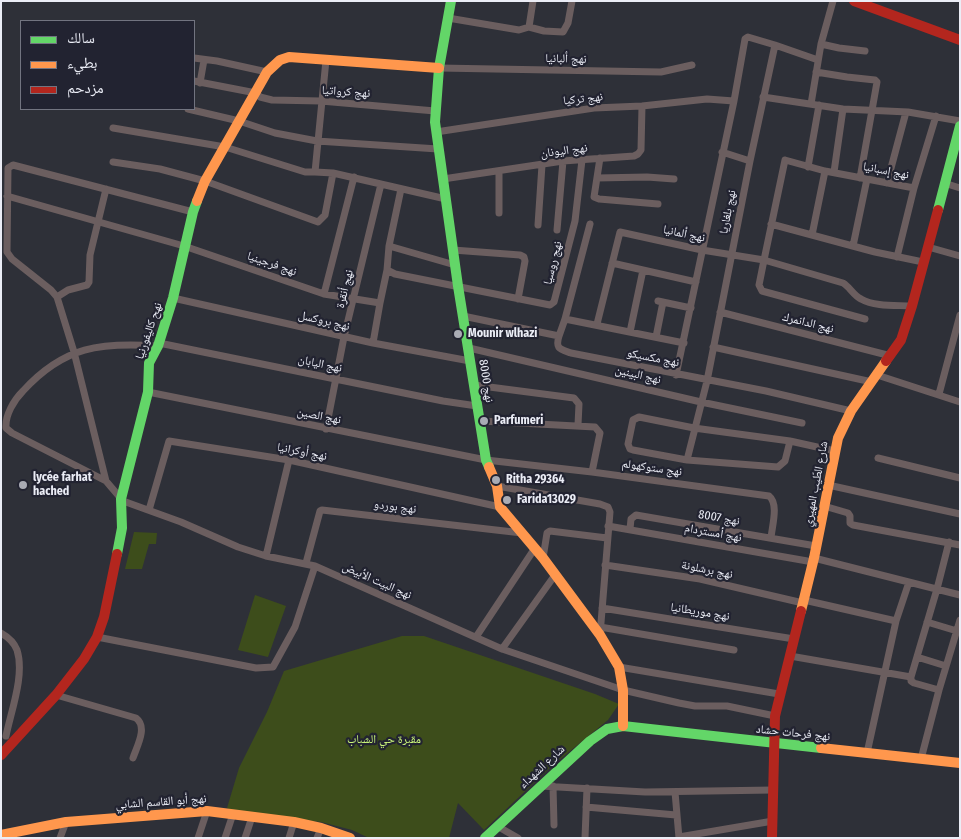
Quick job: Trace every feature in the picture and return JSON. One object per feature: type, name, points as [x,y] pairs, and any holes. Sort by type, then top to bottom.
[{"type":"street","name":"نهج 8000","points":[[451,1],[439,68],[435,111],[436,132],[486,460],[497,486],[500,507]]},
{"type":"street","points":[[530,27],[533,1]]},
{"type":"street","points":[[448,18],[519,30],[530,27],[544,31],[563,32],[568,23],[572,1]]},
{"type":"street","points":[[811,104],[821,44],[833,1]]},
{"type":"street","points":[[854,1],[960,40]]},
{"type":"street","points":[[676,374],[734,101],[745,39],[748,37],[818,60]]},
{"type":"street","points":[[821,44],[865,51]]},
{"type":"street","name":"نهج بلغاريا","points":[[687,460],[707,381],[730,255],[775,45]]},
{"type":"street","points":[[195,58],[267,72]]},
{"type":"street","name":"نهح كاليفورنيا","points":[[1,755],[7,737],[56,695],[97,638],[104,617],[122,528],[121,499],[148,392],[149,363],[159,345],[173,298],[193,212],[205,181],[267,72],[285,58],[439,68]]},
{"type":"street","points":[[197,82],[204,60]]},
{"type":"street","points":[[316,172],[317,141],[326,60]]},
{"type":"street","name":"نهج ألبانيا","points":[[439,68],[655,72],[692,65]]},
{"type":"street","points":[[816,72],[875,80],[877,83],[852,246]]},
{"type":"street","name":"نهج كرواتيا","points":[[197,82],[256,93],[260,97],[272,100],[321,101],[435,111]]},
{"type":"street","points":[[763,97],[843,109],[906,112],[960,121]]},
{"type":"street","name":"نهج تركيا","points":[[436,132],[594,108],[642,106],[707,99],[734,101]]},
{"type":"street","points":[[808,167],[819,105]]},
{"type":"street","name":"نهج اليونان","points":[[443,179],[564,161],[638,154],[641,150],[642,106]]},
{"type":"street","points":[[834,172],[843,109]]},
{"type":"street","points":[[192,110],[239,121],[275,133],[317,141],[438,149]]},
{"type":"street","points":[[888,183],[906,112]]},
{"type":"street","points":[[914,188],[936,116]]},
{"type":"street","name":"شارع الطّيب المهيري","points":[[772,838],[775,716],[779,694],[804,601],[835,451],[842,428],[851,411],[901,340],[912,306],[960,126]]},
{"type":"street","points":[[112,128],[225,146],[305,172],[334,173],[446,199]]},
{"type":"street","points":[[722,152],[750,161]]},
{"type":"street","points":[[600,158],[594,197],[658,204]]},
{"type":"street","name":"نهج روسيا","points":[[387,270],[395,274],[550,305],[554,302],[575,221],[582,160]]},
{"type":"street","name":"نهج إسبانيا","points":[[772,224],[785,160],[825,171],[914,188],[897,257]]},
{"type":"street","points":[[557,230],[564,161]]},
{"type":"street","points":[[113,162],[160,170],[205,181],[318,222],[326,215],[334,173]]},
{"type":"street","points":[[106,481],[74,352],[57,297],[12,259],[7,252],[8,168],[13,164],[193,212]]},
{"type":"street","points":[[538,225],[542,165]]},
{"type":"street","points":[[499,171],[499,213]]},
{"type":"street","points":[[812,235],[825,171]]},
{"type":"street","points":[[324,294],[354,177]]},
{"type":"street","points":[[597,178],[647,177],[674,179]]},
{"type":"street","points":[[944,183],[960,188]]},
{"type":"street","name":"نهج أنقرة","points":[[326,429],[344,337],[381,184]]},
{"type":"street","points":[[57,297],[68,290],[88,284],[90,255],[106,189]]},
{"type":"street","points":[[373,343],[387,270],[389,246],[401,189]]},
{"type":"street","name":"نهج فرجينيا","points":[[7,196],[184,246],[324,294],[380,303]]},
{"type":"street","points":[[463,316],[559,336],[566,319],[590,224]]},
{"type":"street","points":[[865,319],[762,290],[760,286],[772,224],[852,246],[923,262]]},
{"type":"street","name":"نهج ألمانيا","points":[[597,324],[620,232],[702,250],[764,260],[843,283],[858,298],[864,301],[875,304],[912,306]]},
{"type":"street","points":[[389,246],[455,265]]},
{"type":"street","points":[[928,247],[960,256]]},
{"type":"street","points":[[453,250],[520,255],[524,257],[518,299]]},
{"type":"street","points":[[612,263],[696,282]]},
{"type":"street","points":[[630,332],[643,270]]},
{"type":"street","name":"نهج بروكسل","points":[[173,298],[344,337],[470,361]]},
{"type":"street","points":[[656,337],[661,302],[690,308]]},
{"type":"street","name":"نهج الدانمرك","points":[[720,312],[891,356]]},
{"type":"street","points":[[939,394],[960,315]]},
{"type":"street","points":[[566,319],[684,343]]},
{"type":"street","name":"نهج مكسيكو","points":[[559,336],[557,343],[561,350],[851,411]]},
{"type":"street","name":"نهج اليابان","points":[[74,352],[131,344],[159,345],[477,406]]},
{"type":"street","points":[[712,347],[874,379],[939,394],[960,402]]},
{"type":"street","name":"نهج البينين","points":[[469,348],[701,402],[802,423]]},
{"type":"street","points":[[74,352],[53,364],[20,395],[8,413],[6,428],[12,433],[106,481],[121,499]]},
{"type":"street","points":[[474,385],[574,398],[579,404],[578,425]]},
{"type":"street","name":"نهج الصين","points":[[148,392],[486,460]]},
{"type":"street","points":[[790,441],[785,462],[778,467],[687,460],[630,449],[628,444],[633,420],[639,417],[694,428],[790,441],[835,451]]},
{"type":"street","points":[[481,420],[595,427],[599,430],[592,472]]},
{"type":"street","name":"نهج أوكرانيا","points":[[149,510],[169,441],[289,460],[500,507]]},
{"type":"street","points":[[878,458],[960,478]]},
{"type":"street","points":[[266,556],[289,460]]},
{"type":"street","name":"نهج ستوكهولم","points":[[486,460],[769,496],[774,504],[771,538]]},
{"type":"street","points":[[828,485],[960,514]]},
{"type":"street","points":[[497,486],[606,506],[610,509],[600,631]]},
{"type":"street","name":"نهج البيت الأبيض","points":[[121,499],[238,547],[266,556],[315,566],[502,649],[623,690],[695,706],[723,706],[775,716]]},
{"type":"street","points":[[824,506],[848,513],[850,523],[853,525],[960,545]]},
{"type":"street","points":[[500,507],[535,548],[600,631],[618,667],[623,690],[623,726]]},
{"type":"street","name":"نهج بوردو","points":[[306,563],[314,528],[322,510],[522,533]]},
{"type":"street","name":"نهج 8007","points":[[630,529],[631,519],[636,515],[816,546]]},
{"type":"street","name":"نهج أمستردام","points":[[608,526],[813,560],[960,595]]},
{"type":"street","points":[[543,558],[547,533],[550,531],[607,538]]},
{"type":"street","points":[[939,690],[914,683],[911,681],[911,677],[949,542]]},
{"type":"street","points":[[476,637],[535,548]]},
{"type":"street","name":"نهج برشلونة","points":[[605,565],[700,579],[896,621]]},
{"type":"street","points":[[97,638],[256,668],[273,667],[295,627],[315,566]]},
{"type":"street","points":[[502,649],[555,575]]},
{"type":"street","points":[[867,753],[896,621],[909,582]]},
{"type":"street","name":"نهج موريطانيا","points":[[602,608],[794,639]]},
{"type":"street","points":[[921,759],[960,620]]},
{"type":"street","points":[[927,622],[957,631]]},
{"type":"street","points":[[600,631],[734,650]]},
{"type":"street","points":[[1,633],[10,639],[17,650],[20,672],[7,737]]},
{"type":"street","points":[[790,656],[911,677]]},
{"type":"street","points":[[917,656],[946,666]]},
{"type":"street","points":[[618,667],[779,694]]},
{"type":"street","points":[[56,695],[139,720],[142,730],[132,758]]},
{"type":"street","name":"نهج فرحات حشاد","points":[[623,726],[960,763]]},
{"type":"street","name":"شارع الشهداء","points":[[485,838],[539,786],[599,734],[610,728],[623,726]]},
{"type":"street","points":[[539,786],[646,792],[773,790]]},
{"type":"street","points":[[552,786],[554,825]]},
{"type":"street","points":[[586,838],[587,788]]},
{"type":"street","points":[[675,792],[679,838],[724,834],[772,821]]},
{"type":"street","points":[[586,807],[676,815]]},
{"type":"street","points":[[198,838],[208,811]]},
{"type":"street","name":"نهج أبو القاسم الشابي","points":[[1,835],[66,822],[208,811],[294,822],[319,833],[350,838]]},
{"type":"street","points":[[225,838],[233,814]]},
{"type":"street","points":[[245,838],[252,817]]},
{"type":"street","points":[[60,838],[66,822]]},
{"type":"street","points":[[289,838],[294,822]]},
{"type":"street","points":[[497,826],[518,838]]},
{"type":"green space","points":[[134,532],[157,533],[156,544],[149,544],[142,569],[125,569]]},
{"type":"green space","points":[[255,595],[286,606],[268,657],[238,650]]},
{"type":"green space","name":"مقبرة حي الشباب","points":[[402,636],[424,636],[595,694],[619,704],[608,720],[553,765],[484,830],[458,803],[449,838],[369,838],[352,830],[321,822],[234,812],[227,808],[239,768],[267,712],[284,671]]},
{"type":"traffic: fast","points":[[451,1],[439,68],[435,122],[458,286],[486,460],[489,467]]},
{"type":"traffic: fast","points":[[938,210],[960,126]]},
{"type":"traffic: fast","points":[[117,554],[122,528],[121,499],[148,392],[149,363],[158,346],[173,298],[197,201]]},
{"type":"traffic: fast","points":[[485,838],[590,741],[607,729],[623,726],[821,748]]},
{"type":"traffic: slow","points":[[197,201],[205,181],[267,72],[280,60],[289,57],[439,68]]},
{"type":"traffic: slow","points":[[801,611],[814,558],[838,438],[851,411],[886,361]]},
{"type":"traffic: slow","points":[[489,467],[497,486],[500,507],[543,558],[600,635],[619,667],[623,690],[623,726]]},
{"type":"traffic: slow","points":[[821,748],[960,763]]},
{"type":"traffic: slow","points":[[1,835],[66,822],[207,811],[294,822],[321,828],[350,838]]},
{"type":"traffic: jam","points":[[854,1],[960,40]]},
{"type":"traffic: jam","points":[[886,361],[901,340],[938,210]]},
{"type":"traffic: jam","points":[[1,755],[56,695],[84,659],[97,637],[104,617],[117,554]]},
{"type":"traffic: jam","points":[[772,838],[775,716],[801,611]]},
{"type":"place","name":"Mounir wlhazi","points":[[458,334]]},
{"type":"place","name":"Parfumeri","points":[[484,421]]},
{"type":"place","name":"Ritha 29364","points":[[496,480]]},
{"type":"place","name":"lycée farhat hached","points":[[23,485]]},
{"type":"place","name":"Farida13029","points":[[507,500]]}]
